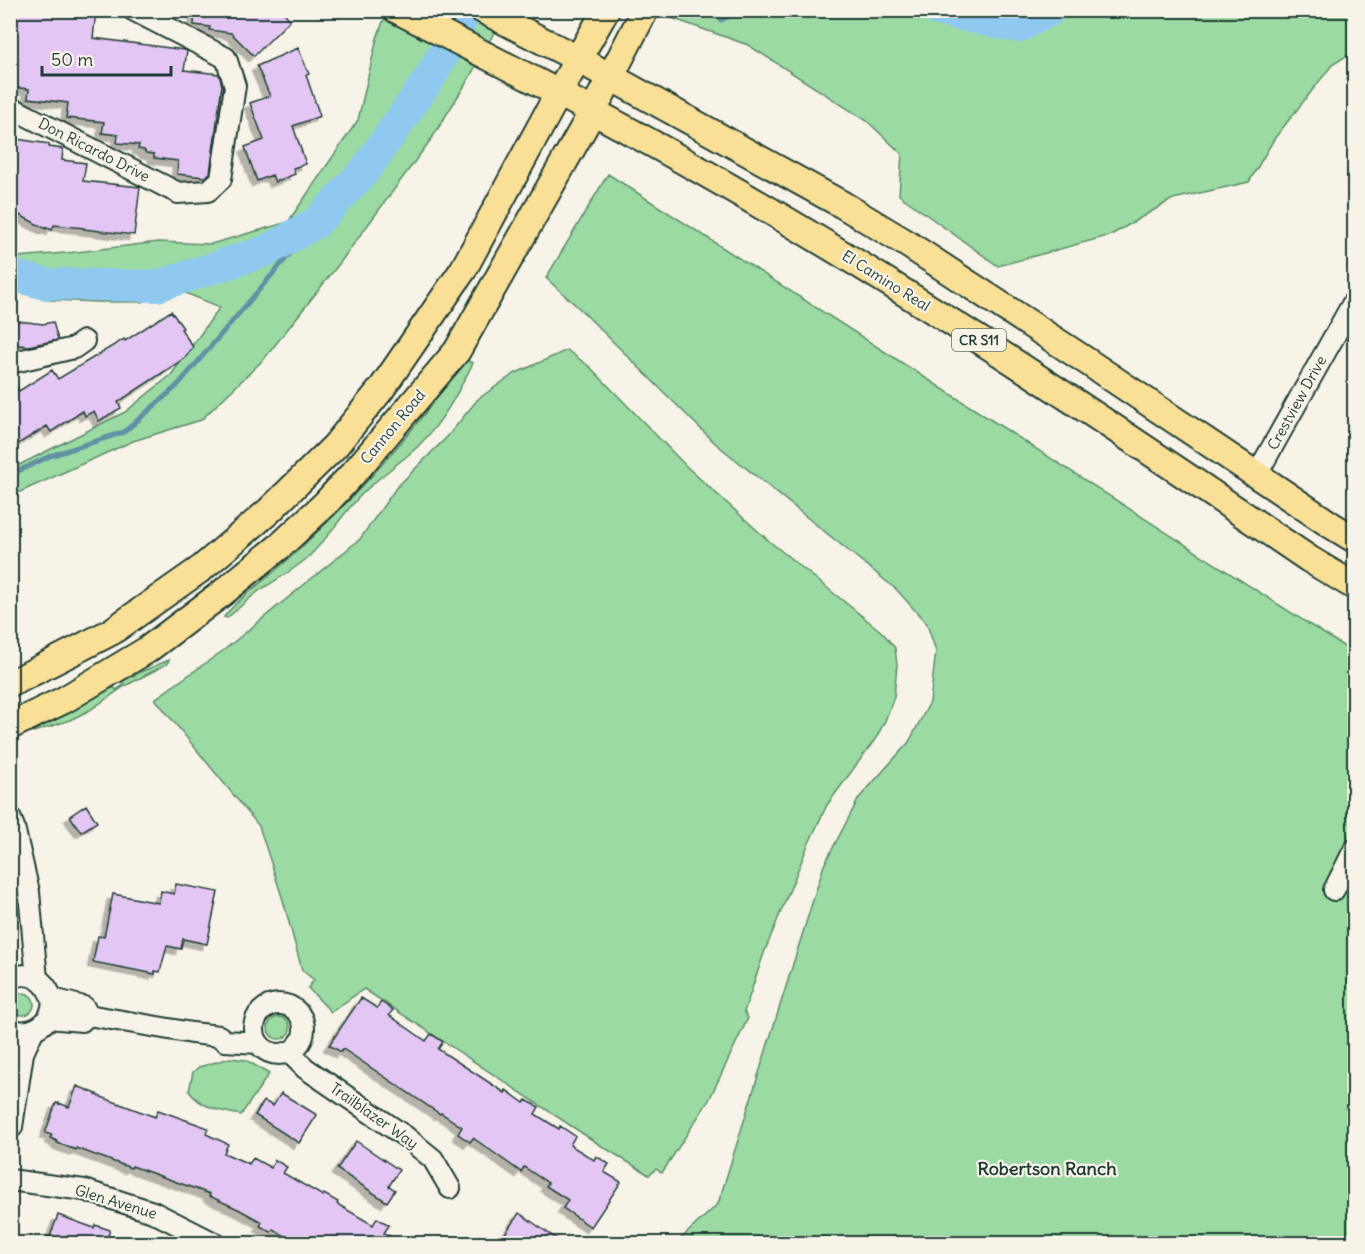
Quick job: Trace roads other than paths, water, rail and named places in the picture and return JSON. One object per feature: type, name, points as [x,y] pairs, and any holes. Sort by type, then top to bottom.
[{"type":"main road","points":[[10,684],[111,632],[202,568],[269,511],[335,446],[382,388],[462,270],[606,10]]},
{"type":"main road","name":"Cannon Road","points":[[10,726],[64,699],[147,650],[280,546],[352,475],[457,351],[593,111],[645,10]]},
{"type":"main road","name":"El Camino Real","points":[[399,12],[593,111],[719,181],[945,318],[1309,560],[1354,586]]},
{"type":"main road","name":"CR S11","points":[[491,15],[611,77],[843,205],[906,243],[1354,538]]},
{"type":"street","name":"Don Ricardo Drive","points":[[10,107],[178,192],[208,191],[221,179],[235,86],[226,58],[133,10]]},
{"type":"street","name":"Crestview Drive","points":[[1257,474],[1354,301]]},
{"type":"street","points":[[10,363],[74,348],[84,341]]},
{"type":"street","points":[[10,817],[29,892],[37,979]]},
{"type":"street","points":[[1334,890],[1354,850]]},
{"type":"street","points":[[10,978],[28,975],[37,979],[45,985],[52,999],[51,1012],[40,1024],[23,1053],[10,1128]]},
{"type":"street","points":[[52,999],[84,1007],[88,1015]]},
{"type":"street","points":[[219,1036],[224,1030],[255,1019],[268,1006],[284,1004],[297,1012],[301,1018],[303,1034],[301,1041],[289,1052],[283,1054],[269,1052],[258,1043],[255,1036],[255,1019]]},
{"type":"street","points":[[10,1029],[24,1032],[40,1024],[82,1021],[88,1015]]},
{"type":"street","points":[[88,1015],[219,1036],[225,1041],[258,1043]]},
{"type":"street","name":"Trailblazer Way","points":[[289,1052],[305,1068],[406,1137],[433,1159],[450,1188]]},
{"type":"street","name":"Glen Avenue","points":[[10,1180],[84,1190],[153,1212],[216,1244]]},
{"type":"waterway","points":[[10,275],[47,284],[157,286],[266,251],[317,222],[366,169],[431,76],[467,10]]},
{"type":"waterway","points":[[721,20],[742,10]]},
{"type":"waterway","points":[[938,10],[1018,27],[1050,10]]},
{"type":"waterway","points":[[10,475],[50,456],[124,432],[177,386],[317,222]]},
{"type":"district","name":"Robertson Ranch","points":[[1047,1169]]}]
